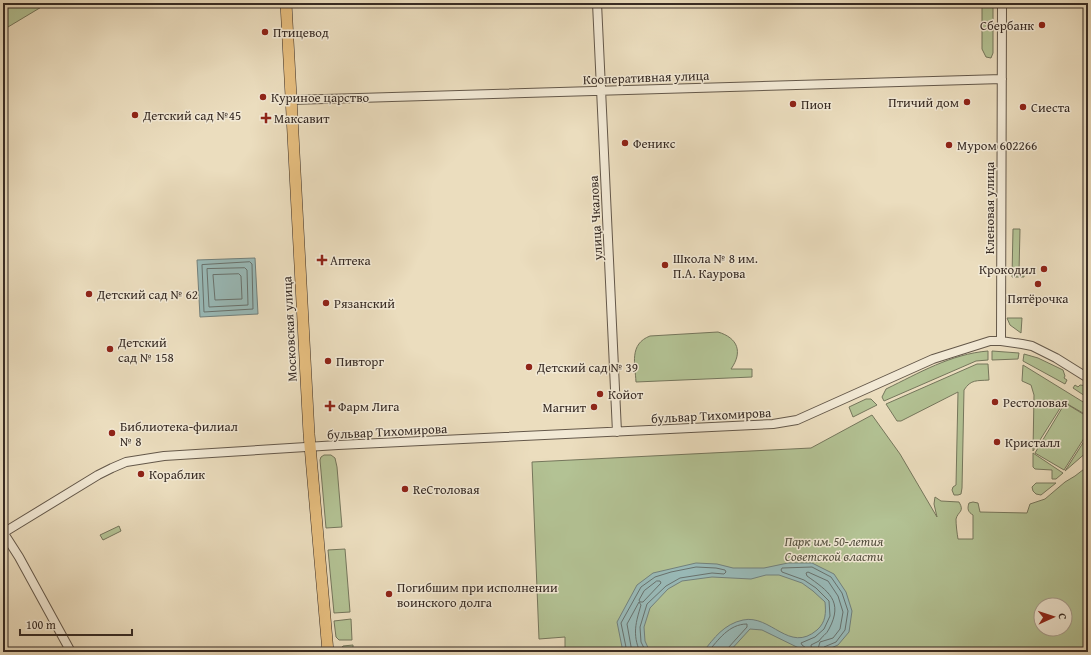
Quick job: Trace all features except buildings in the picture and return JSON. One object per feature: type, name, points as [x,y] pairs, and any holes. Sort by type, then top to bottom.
[{"type":"main road","name":"Московская улица","points":[[286,3],[310,448],[328,652]]},
{"type":"street","name":"улица Чкалова","points":[[598,3],[617,432]]},
{"type":"street","name":"Кленовая улица","points":[[1001,341],[1002,3]]},
{"type":"street","name":"Кооперативная улица","points":[[291,100],[1002,79]]},
{"type":"street","name":"бульвар Тихомирова","points":[[3,533],[98,475],[126,462],[164,456],[773,424],[797,420],[933,359],[974,345],[1001,341],[1022,344],[1041,350],[1088,378]]},
{"type":"street","points":[[3,533],[19,557],[71,652]]},
{"type":"green space","points":[[3,3],[48,3],[3,30]]},
{"type":"green space","points":[[982,3],[993,3],[993,53],[991,58],[986,57],[982,49]]},
{"type":"green space","points":[[1013,229],[1020,229],[1019,272],[1024,272],[1024,277],[1012,277]]},
{"type":"green space","points":[[1007,318],[1022,318],[1021,333],[1010,325]]},
{"type":"green space","points":[[718,332],[730,338],[736,346],[737,357],[731,369],[752,369],[752,377],[636,382],[634,362],[636,349],[643,340],[650,336]]},
{"type":"green space","points":[[988,351],[988,360],[976,361],[884,401],[882,397],[886,389],[936,365],[961,356]]},
{"type":"green space","points":[[992,351],[1019,353],[1018,359],[992,360]]},
{"type":"green space","points":[[1024,354],[1038,358],[1063,370],[1065,376],[1064,378],[1067,380],[1065,384],[1023,361]]},
{"type":"green space","points":[[977,364],[988,364],[989,380],[972,382],[964,390],[962,488],[961,494],[954,495],[952,490],[956,485],[958,392],[901,421],[897,421],[886,404]]},
{"type":"green space","points":[[1023,365],[1088,405],[1088,416],[1064,402],[1033,451],[1034,395],[1031,385],[1022,381]]},
{"type":"green space","points":[[1075,385],[1078,387],[1080,385],[1088,386],[1088,398],[1073,388]]},
{"type":"green space","points":[[866,399],[871,399],[877,405],[853,417],[849,407]]},
{"type":"green space","points":[[1065,403],[1088,417],[1088,432],[1064,470],[1035,453]]},
{"type":"green space","name":"Парк им. 50-летия Советской власти","points":[[872,415],[900,454],[937,517],[934,504],[935,497],[941,501],[959,502],[961,505],[961,510],[956,519],[958,539],[973,539],[973,515],[968,510],[969,503],[978,503],[980,512],[1027,513],[1030,504],[1045,499],[1065,482],[1088,466],[1088,522],[1086,523],[1088,527],[1088,652],[565,652],[565,637],[539,639],[532,462],[811,448]]},
{"type":"green space","points":[[1088,435],[1088,451],[1065,471]]},
{"type":"green space","points":[[1033,453],[1063,473],[1056,479],[1052,479],[1052,470],[1035,469],[1033,467]]},
{"type":"green space","points":[[324,455],[331,455],[335,458],[342,527],[326,528],[320,460]]},
{"type":"green space","points":[[1036,483],[1056,483],[1041,495],[1036,494],[1033,491],[1032,487]]},
{"type":"green space","points":[[119,526],[121,531],[103,540],[100,535]]},
{"type":"green space","points":[[345,549],[350,612],[334,613],[328,550]]},
{"type":"green space","points":[[351,619],[352,640],[339,640],[336,637],[334,621]]},
{"type":"green space","points":[[353,645],[353,652],[338,652],[343,646]]},
{"type":"water","points":[[255,258],[258,314],[200,317],[197,260]]},
{"type":"water","points":[[696,563],[717,564],[733,568],[764,568],[788,563],[812,563],[834,574],[846,592],[852,611],[849,632],[838,645],[824,651],[807,652],[762,630],[750,629],[729,652],[703,652],[720,632],[736,622],[753,620],[762,622],[789,636],[798,638],[807,636],[817,630],[824,621],[825,614],[825,602],[813,591],[802,583],[779,575],[766,575],[751,579],[712,577],[682,581],[668,589],[650,608],[644,627],[645,641],[650,652],[623,652],[617,622],[637,585],[653,573]]},
{"type":"place","name":"Сбербанк","points":[[1042,25]]},
{"type":"place","name":"Птицевод","points":[[265,32]]},
{"type":"place","name":"Куриное царство","points":[[263,97]]},
{"type":"place","name":"Птичий дом","points":[[967,102]]},
{"type":"place","name":"Пион","points":[[793,104]]},
{"type":"place","name":"Сиеста","points":[[1023,107]]},
{"type":"place","name":"Детский сад №45","points":[[135,115]]},
{"type":"place","name":"Максавит","points":[[266,118]]},
{"type":"place","name":"Феникс","points":[[625,143]]},
{"type":"place","name":"Муром 602266","points":[[949,145]]},
{"type":"place","name":"Аптека","points":[[322,260]]},
{"type":"place","name":"Школа № 8 им. П.А. Каурова","points":[[665,265]]},
{"type":"place","name":"Крокодил","points":[[1044,269]]},
{"type":"place","name":"Пятёрочка","points":[[1038,284]]},
{"type":"place","name":"Детский сад № 62","points":[[89,294]]},
{"type":"place","name":"Рязанский","points":[[326,303]]},
{"type":"place","name":"Детский сад № 158","points":[[110,349]]},
{"type":"place","name":"Пивторг","points":[[328,361]]},
{"type":"place","name":"Детский сад № 39","points":[[529,367]]},
{"type":"place","name":"Койот","points":[[600,394]]},
{"type":"place","name":"Рестоловая","points":[[995,402]]},
{"type":"place","name":"Фарм Лига","points":[[330,406]]},
{"type":"place","name":"Магнит","points":[[594,407]]},
{"type":"place","name":"Библиотека-филиал № 8","points":[[112,433]]},
{"type":"place","name":"Кристалл","points":[[997,442]]},
{"type":"place","name":"Кораблик","points":[[141,474]]},
{"type":"place","name":"ReСтоловая","points":[[405,489]]},
{"type":"place","name":"Погибшим при исполнении воинского долга","points":[[389,594]]}]
